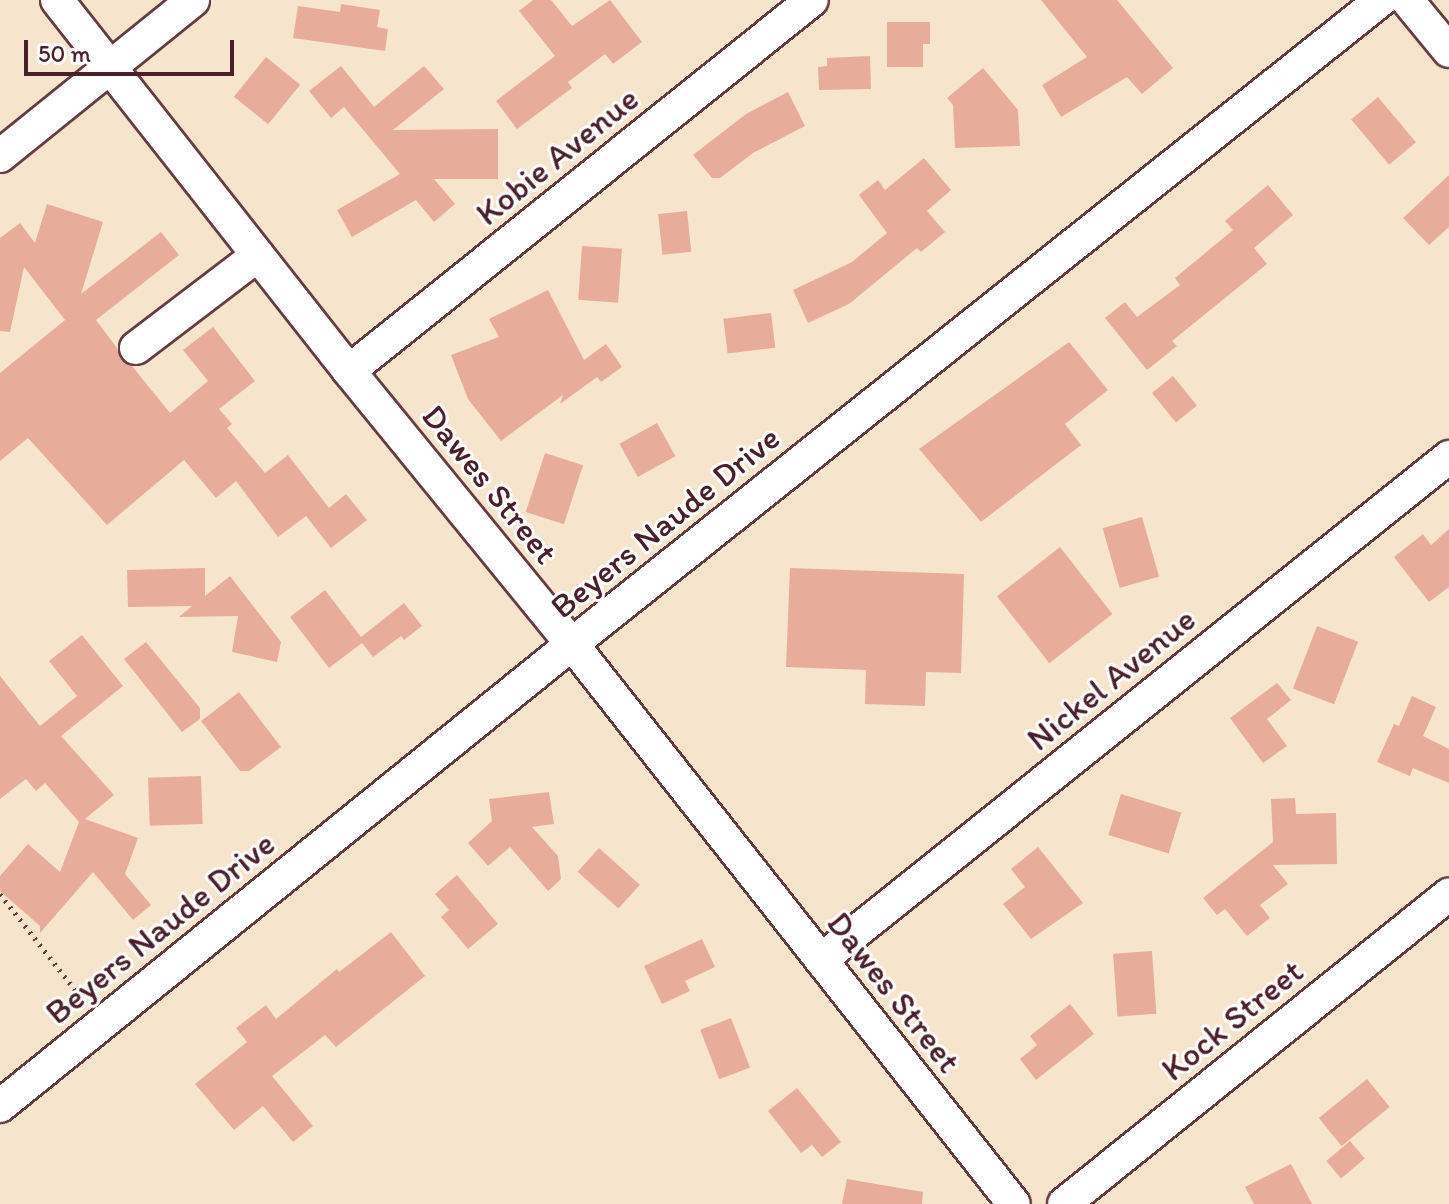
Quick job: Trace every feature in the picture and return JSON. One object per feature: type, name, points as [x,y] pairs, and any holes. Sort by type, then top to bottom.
[{"type":"street","name":"Dawes Street","points":[[57,0],[349,371],[572,644],[1014,1204]]},
{"type":"street","points":[[0,156],[193,0]]},
{"type":"street","name":"Kobie Avenue","points":[[349,371],[812,0]]},
{"type":"street","name":"Beyers Naude Drive","points":[[0,1106],[572,644],[1381,0]]},
{"type":"street","points":[[1407,0],[1449,51]]},
{"type":"street","points":[[136,348],[258,255]]},
{"type":"street","name":"Nickel Avenue","points":[[821,960],[1449,457]]},
{"type":"street","name":"Kock Street","points":[[1064,1204],[1449,894]]},
{"type":"path","points":[[0,894],[102,1024]]},
{"type":"building","points":[[533,0],[551,0],[572,26],[610,0],[642,42],[613,64],[605,54],[568,82],[572,88],[517,129],[496,101],[555,56],[519,11]]},
{"type":"building","points":[[1041,0],[1117,0],[1173,68],[1142,94],[1127,77],[1061,117],[1042,85],[1087,57]]},
{"type":"building","points":[[341,4],[380,10],[377,27],[388,29],[385,51],[293,38],[298,6],[340,12]]},
{"type":"building","points":[[887,22],[930,22],[930,44],[923,44],[923,67],[887,67]]},
{"type":"building","points":[[870,56],[871,89],[819,90],[818,67],[827,66],[827,58]]},
{"type":"building","points":[[266,57],[300,85],[268,124],[234,97]]},
{"type":"building","points":[[341,66],[374,107],[424,66],[444,89],[393,130],[498,129],[498,179],[434,179],[455,204],[434,222],[416,200],[352,237],[337,210],[400,174],[344,107],[331,118],[309,91]]},
{"type":"building","points":[[983,68],[1018,110],[1020,146],[955,148],[953,105],[947,98]]},
{"type":"building","points":[[788,92],[805,126],[753,153],[720,178],[712,178],[693,155],[746,114]]},
{"type":"building","points":[[1378,97],[1416,142],[1389,165],[1351,119]]},
{"type":"building","points":[[924,158],[951,190],[927,211],[945,232],[921,252],[917,248],[849,304],[808,323],[793,290],[852,262],[887,233],[859,195],[878,180],[885,190]]},
{"type":"building","points":[[1449,175],[1449,227],[1429,245],[1403,218]]},
{"type":"building","points":[[1268,185],[1293,215],[1254,248],[1267,264],[1172,341],[1177,346],[1147,370],[1105,318],[1125,302],[1137,317],[1180,285],[1175,278],[1233,230],[1225,221]]},
{"type":"building","points":[[47,204],[103,222],[81,294],[161,232],[179,255],[96,320],[117,348],[121,360],[132,366],[170,413],[208,381],[183,350],[213,327],[255,381],[219,409],[232,424],[227,428],[265,473],[288,455],[329,508],[346,494],[367,520],[331,548],[306,516],[278,537],[236,481],[216,498],[184,460],[107,525],[28,438],[0,461],[0,373],[65,320],[24,267],[10,332],[0,331],[0,238],[20,223],[35,243]]},
{"type":"building","points":[[687,211],[691,252],[662,255],[658,214]]},
{"type":"building","points":[[582,246],[622,249],[618,303],[578,300]]},
{"type":"building","points":[[548,290],[584,360],[606,344],[622,367],[601,382],[597,377],[560,404],[563,395],[501,441],[468,399],[451,355],[499,337],[489,319]]},
{"type":"building","points":[[771,313],[775,348],[728,354],[723,319]]},
{"type":"building","points":[[1069,342],[1108,390],[1065,424],[1081,445],[981,522],[919,449]]},
{"type":"building","points":[[1173,376],[1197,406],[1176,423],[1152,393]]},
{"type":"building","points":[[657,423],[675,456],[638,477],[619,444]]},
{"type":"building","points":[[545,453],[583,465],[564,524],[526,512]]},
{"type":"building","points":[[1142,517],[1159,577],[1120,588],[1103,528]]},
{"type":"building","points":[[1449,529],[1449,587],[1429,602],[1394,557],[1423,534],[1431,545]]},
{"type":"building","points":[[1060,547],[1112,614],[1049,663],[997,596]]},
{"type":"building","points":[[205,568],[205,596],[230,576],[281,642],[277,662],[232,652],[238,616],[179,617],[192,606],[128,607],[127,570]]},
{"type":"building","points":[[790,568],[964,574],[961,673],[926,672],[925,706],[865,704],[866,670],[786,667]]},
{"type":"building","points":[[325,590],[361,637],[404,603],[422,626],[404,640],[401,636],[373,657],[362,643],[329,668],[290,617]]},
{"type":"building","points":[[1317,626],[1358,642],[1334,704],[1293,689]]},
{"type":"building","points":[[82,635],[123,686],[61,736],[114,795],[85,819],[138,838],[125,874],[151,905],[133,920],[93,872],[40,933],[40,926],[0,891],[0,876],[28,844],[60,872],[79,822],[45,783],[36,791],[26,779],[0,799],[0,676],[40,726],[77,696],[49,661]]},
{"type":"building","points":[[146,642],[200,708],[200,719],[182,732],[124,659]]},
{"type":"building","points":[[1277,683],[1291,700],[1267,719],[1287,746],[1263,763],[1230,718]]},
{"type":"building","points":[[239,692],[281,747],[249,771],[240,771],[201,721]]},
{"type":"building","points":[[1412,696],[1436,707],[1423,736],[1449,749],[1449,783],[1413,768],[1410,776],[1377,762],[1394,724],[1399,726]]},
{"type":"building","points":[[201,776],[203,824],[150,826],[148,778]]},
{"type":"building","points":[[549,792],[554,824],[532,827],[558,856],[561,879],[548,891],[510,847],[488,866],[468,843],[492,821],[489,799]]},
{"type":"building","points":[[1121,794],[1181,812],[1169,854],[1108,835]]},
{"type":"building","points":[[1295,798],[1296,814],[1336,813],[1337,864],[1273,865],[1288,884],[1260,905],[1270,918],[1247,936],[1225,909],[1217,915],[1203,898],[1273,842],[1271,799]]},
{"type":"building","points":[[1038,847],[1083,903],[1031,939],[1003,904],[1025,887],[1011,869]]},
{"type":"building","points":[[599,848],[640,885],[618,909],[578,872]]},
{"type":"building","points":[[457,875],[498,924],[468,949],[441,917],[449,910],[435,894]]},
{"type":"building","points":[[391,932],[425,976],[336,1047],[325,1035],[272,1076],[313,1126],[293,1142],[263,1106],[234,1130],[195,1084],[247,1042],[236,1028],[266,1005],[276,1019],[337,969],[339,972]]},
{"type":"building","points":[[702,939],[715,967],[685,981],[690,991],[662,1004],[644,966]]},
{"type":"building","points":[[1152,951],[1156,1014],[1117,1017],[1113,954]]},
{"type":"building","points":[[1070,1004],[1094,1034],[1036,1080],[1020,1059],[1037,1045],[1030,1036]]},
{"type":"building","points":[[731,1018],[750,1067],[719,1079],[700,1030]]},
{"type":"building","points":[[1367,1079],[1390,1107],[1341,1146],[1319,1118]]},
{"type":"building","points":[[797,1088],[841,1142],[822,1157],[812,1145],[801,1153],[768,1111]]},
{"type":"building","points":[[1350,1141],[1365,1159],[1341,1179],[1326,1161]]},
{"type":"building","points":[[1291,1164],[1312,1204],[1254,1204],[1245,1187]]},
{"type":"building","points":[[847,1179],[923,1192],[922,1204],[842,1204]]}]
